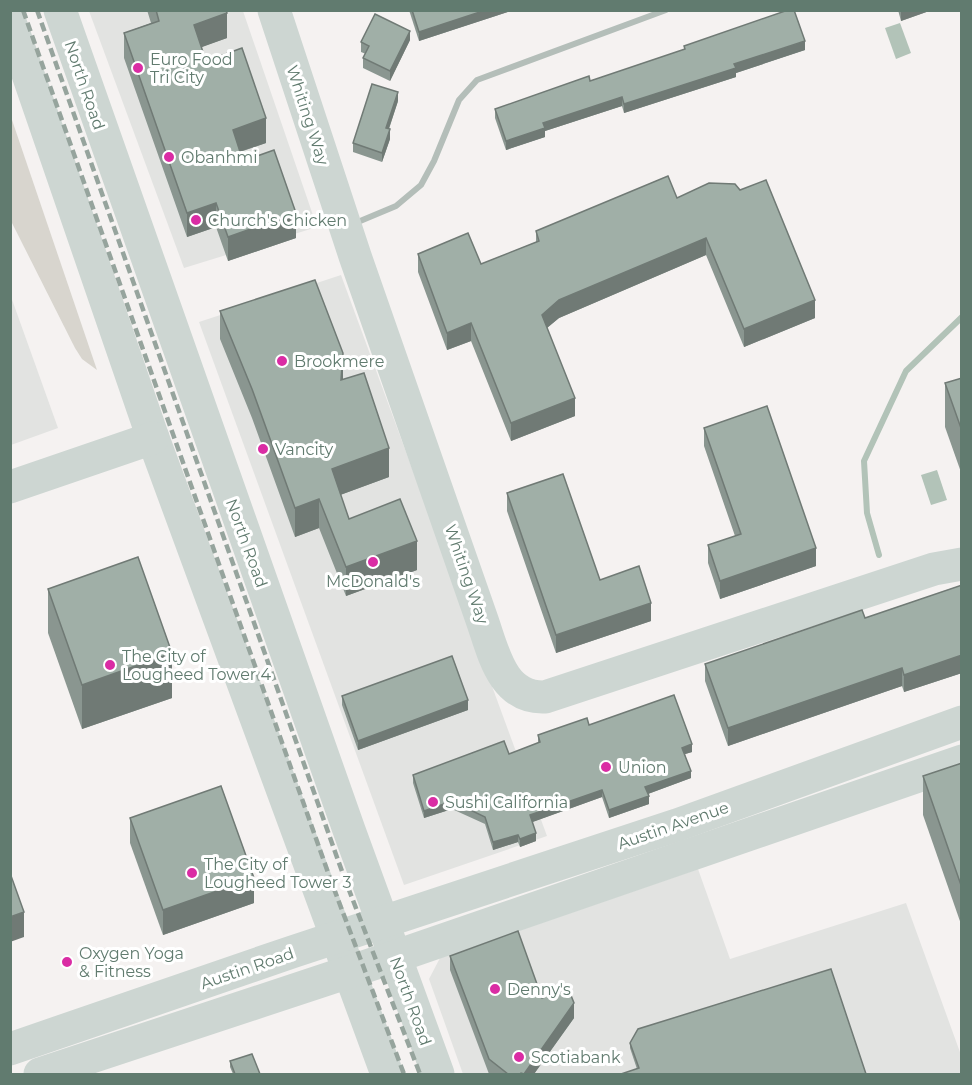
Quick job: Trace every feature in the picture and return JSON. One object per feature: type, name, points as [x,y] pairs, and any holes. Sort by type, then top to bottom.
[{"type":"main road","name":"North Road","points":[[60,10],[394,957],[438,1074]]},
{"type":"main road","name":"Whiting Way","points":[[274,10],[345,226],[499,666],[506,680],[516,691],[528,696],[545,697],[934,569],[962,564]]},
{"type":"main road","points":[[10,22],[153,438],[387,1074]]},
{"type":"main road","points":[[10,487],[153,438]]},
{"type":"main road","name":"Austin Avenue","points":[[382,922],[677,825],[962,722]]},
{"type":"main road","name":"Austin Avenue","points":[[394,957],[962,761]]},
{"type":"main road","points":[[677,825],[688,856]]},
{"type":"main road","name":"Austin Road","points":[[10,1049],[382,922]]},
{"type":"main road","points":[[39,1074],[394,957]]},
{"type":"street","points":[[345,226],[396,206],[421,184],[434,161],[459,100],[477,80],[666,10]]},
{"type":"shaded area","points":[[89,11],[243,11],[317,227],[184,268]]},
{"type":"shaded area","points":[[900,23],[911,53],[896,59],[885,28]]},
{"type":"shaded area","points":[[11,117],[97,370],[82,359],[75,348],[11,221]]},
{"type":"shaded area","points":[[341,275],[547,836],[404,885],[199,322]]},
{"type":"shaded area","points":[[10,294],[58,428],[11,445],[10,445]]},
{"type":"shaded area","points":[[937,470],[947,500],[931,505],[921,475]]},
{"type":"shaded area","points":[[698,869],[730,959],[906,903],[961,1055],[961,1074],[463,1074],[429,979],[440,958]]},
{"type":"building","points":[[156,10],[226,10],[227,13],[194,25],[206,61],[242,48],[266,118],[233,130],[243,161],[274,150],[296,213],[228,237],[216,203],[187,213],[124,33],[159,21]]},
{"type":"building","points":[[412,10],[486,10],[419,32]]},
{"type":"building","points":[[788,10],[794,10],[805,41],[734,64],[736,68],[624,104],[622,97],[543,123],[545,128],[506,141],[495,109],[589,76],[590,81],[685,49],[684,46]]},
{"type":"building","points":[[375,14],[410,31],[390,71],[363,58],[369,46],[361,42]]},
{"type":"building","points":[[372,84],[398,92],[386,128],[390,129],[382,153],[353,143]]},
{"type":"building","points":[[668,176],[677,198],[709,183],[735,184],[740,190],[766,180],[815,300],[744,329],[706,238],[559,300],[542,315],[575,398],[511,423],[471,323],[447,333],[418,254],[468,233],[481,264],[539,241],[536,231]]},
{"type":"building","points":[[315,280],[343,353],[341,380],[364,373],[389,448],[332,469],[349,519],[400,499],[417,541],[346,567],[319,499],[295,508],[252,389],[220,311]]},
{"type":"building","points":[[962,378],[962,431],[945,383]]},
{"type":"building","points":[[767,406],[816,548],[720,581],[708,545],[741,534],[704,428]]},
{"type":"building","points":[[563,474],[600,580],[639,566],[651,603],[556,635],[507,493]]},
{"type":"building","points":[[138,557],[172,653],[82,685],[48,589]]},
{"type":"building","points":[[962,585],[962,655],[904,675],[902,668],[728,728],[705,664],[862,610],[865,618]]},
{"type":"building","points":[[452,656],[468,700],[358,741],[342,696]]},
{"type":"building","points":[[674,695],[692,744],[682,748],[691,771],[645,787],[649,796],[609,810],[602,790],[530,815],[536,833],[520,839],[518,835],[493,842],[485,817],[452,801],[424,811],[413,775],[504,741],[509,754],[540,742],[538,735],[587,718],[589,725]]},
{"type":"building","points":[[962,763],[962,888],[923,776]]},
{"type":"building","name":"The City of Lougheed Tower 3","points":[[221,786],[254,878],[163,910],[130,818]]},
{"type":"building","points":[[10,873],[24,912],[10,917]]},
{"type":"building","points":[[518,931],[542,998],[568,988],[574,1003],[524,1074],[508,1074],[489,1059],[450,956]]},
{"type":"building","points":[[831,969],[866,1074],[621,1074],[639,1068],[630,1043],[638,1029]]},
{"type":"building","points":[[252,1054],[260,1074],[235,1074],[230,1061]]},
{"type":"waterway","points":[[879,555],[867,513],[864,461],[906,371],[962,317]]},
{"type":"railway","points":[[23,10],[331,881],[404,1074]]},
{"type":"railway","points":[[37,10],[344,877],[420,1074]]},
{"type":"place","name":"Euro Food Tri City","points":[[138,68]]},
{"type":"place","name":"Obanhmi","points":[[169,157]]},
{"type":"place","name":"Church's Chicken","points":[[196,220]]},
{"type":"place","name":"Brookmere","points":[[282,361]]},
{"type":"place","name":"Vancity","points":[[263,449]]},
{"type":"place","name":"McDonald's","points":[[373,562]]},
{"type":"place","name":"The City of Lougheed Tower 4","points":[[110,665]]},
{"type":"place","name":"Union","points":[[606,767]]},
{"type":"place","name":"Sushi California","points":[[433,802]]},
{"type":"place","name":"The City of Lougheed Tower 3","points":[[192,873]]},
{"type":"place","name":"Oxygen Yoga & Fitness","points":[[67,962]]},
{"type":"place","name":"Denny's","points":[[495,989]]},
{"type":"place","name":"Scotiabank","points":[[519,1057]]}]
